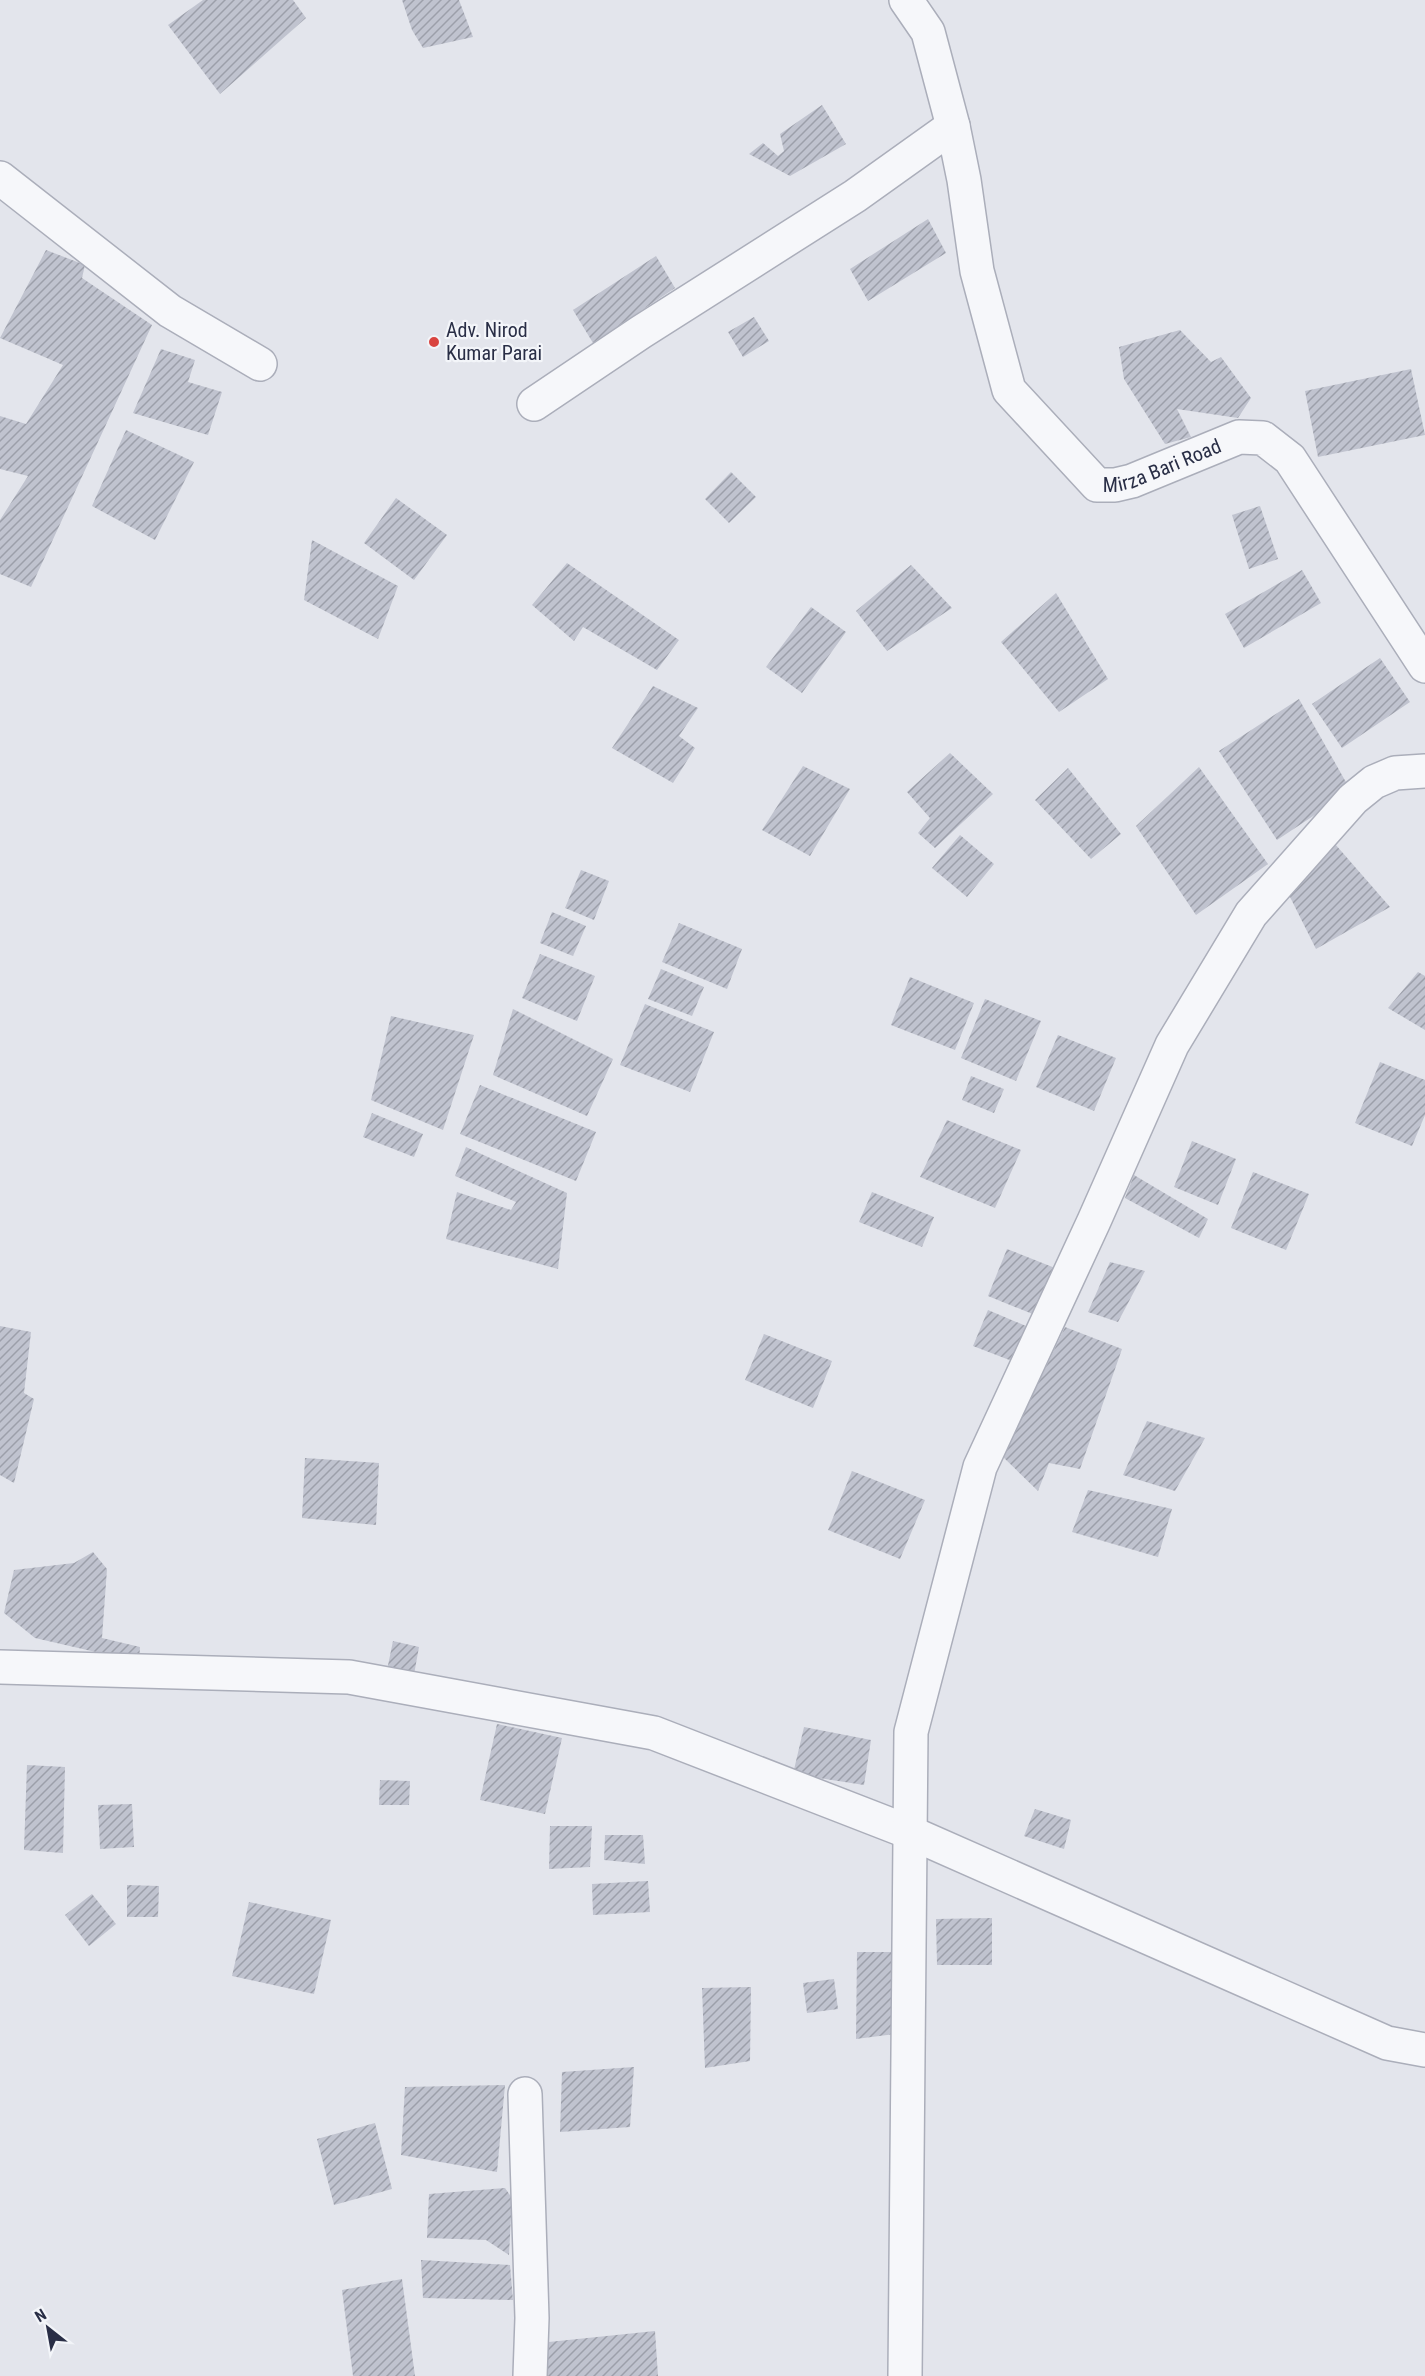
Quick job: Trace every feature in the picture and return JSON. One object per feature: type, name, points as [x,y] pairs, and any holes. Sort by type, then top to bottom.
[{"type":"street","name":"Mirza Bari Road","points":[[906,0],[928,32],[953,126],[964,180],[977,271],[1009,390],[1096,485],[1115,485],[1132,481],[1239,437],[1263,438],[1277,447],[1290,459],[1425,666]]},
{"type":"street","points":[[534,404],[641,332],[855,196],[953,126]]},
{"type":"street","points":[[0,178],[170,311],[260,364]]},
{"type":"street","points":[[905,2376],[911,1732],[980,1467],[1095,1221],[1172,1045],[1251,914],[1353,799],[1374,782],[1395,773],[1425,771]]},
{"type":"street","points":[[0,1667],[349,1677],[654,1733],[909,1832],[1387,2043],[1425,2050]]},
{"type":"street","points":[[525,2094],[532,2318],[530,2376]]},
{"type":"building","points":[[203,0],[293,0],[306,18],[220,94],[168,25]]},
{"type":"building","points":[[402,0],[459,0],[473,37],[423,48],[412,30]]},
{"type":"building","points":[[822,105],[846,144],[790,176],[749,154],[763,143],[778,156],[784,151],[780,134]]},
{"type":"building","points":[[928,219],[946,253],[868,301],[850,269]]},
{"type":"building","points":[[46,250],[85,265],[82,278],[152,325],[31,587],[0,574],[0,520],[28,476],[0,469],[0,416],[26,424],[63,365],[0,338]]},
{"type":"building","points":[[656,256],[675,288],[593,343],[573,310]]},
{"type":"building","points":[[754,317],[769,341],[743,357],[728,332]]},
{"type":"building","points":[[1180,330],[1211,362],[1221,357],[1251,398],[1238,418],[1177,409],[1191,437],[1165,444],[1124,379],[1119,347]]},
{"type":"building","points":[[161,349],[195,360],[188,382],[222,392],[208,435],[133,413]]},
{"type":"building","points":[[1411,369],[1425,435],[1318,457],[1305,391]]},
{"type":"building","points":[[126,430],[194,462],[155,540],[92,506]]},
{"type":"building","points":[[731,472],[756,497],[729,523],[705,499]]},
{"type":"building","points":[[396,498],[447,535],[414,580],[364,543]]},
{"type":"building","points":[[1260,506],[1278,559],[1249,569],[1232,515]]},
{"type":"building","points":[[312,540],[398,586],[378,639],[304,600]]},
{"type":"building","points":[[567,563],[679,640],[657,670],[583,627],[574,641],[532,605]]},
{"type":"building","points":[[911,565],[952,608],[887,651],[856,611]]},
{"type":"building","points":[[1302,570],[1321,603],[1244,648],[1225,614]]},
{"type":"building","points":[[1056,593],[1108,679],[1059,712],[1001,642]]},
{"type":"building","points":[[811,607],[846,632],[802,693],[766,667]]},
{"type":"building","points":[[1380,658],[1410,702],[1342,748],[1312,704]]},
{"type":"building","points":[[653,686],[698,708],[679,736],[695,748],[673,783],[612,748]]},
{"type":"building","points":[[1299,699],[1351,791],[1277,840],[1219,751]]},
{"type":"building","points":[[950,753],[993,794],[935,848],[918,833],[930,818],[907,792]]},
{"type":"building","points":[[803,766],[850,789],[810,856],[762,830]]},
{"type":"building","points":[[1199,767],[1268,864],[1196,915],[1136,826]]},
{"type":"building","points":[[1068,768],[1121,834],[1091,859],[1035,800]]},
{"type":"building","points":[[960,835],[994,864],[967,897],[932,868]]},
{"type":"building","points":[[1335,844],[1390,907],[1316,949],[1287,891]]},
{"type":"building","points":[[581,870],[609,881],[594,920],[565,908]]},
{"type":"building","points":[[552,912],[586,926],[573,956],[540,943]]},
{"type":"building","points":[[679,923],[742,949],[727,989],[662,962]]},
{"type":"building","points":[[540,954],[595,976],[577,1021],[522,998]]},
{"type":"building","points":[[661,969],[704,987],[692,1016],[648,999]]},
{"type":"building","points":[[1418,972],[1425,976],[1425,1030],[1388,1008]]},
{"type":"building","points":[[910,977],[974,1003],[955,1050],[891,1025]]},
{"type":"building","points":[[985,999],[1041,1021],[1016,1081],[961,1058]]},
{"type":"building","points":[[645,1004],[714,1032],[690,1092],[620,1065]]},
{"type":"building","points":[[513,1009],[613,1059],[587,1116],[493,1075]]},
{"type":"building","points":[[391,1016],[474,1035],[443,1130],[371,1100]]},
{"type":"building","points":[[1058,1035],[1116,1058],[1094,1111],[1036,1087]]},
{"type":"building","points":[[1380,1062],[1425,1080],[1425,1115],[1412,1146],[1355,1123]]},
{"type":"building","points":[[971,1076],[1004,1089],[994,1113],[962,1100]]},
{"type":"building","points":[[480,1085],[596,1132],[576,1181],[460,1134]]},
{"type":"building","points":[[372,1113],[423,1134],[414,1157],[363,1137]]},
{"type":"building","points":[[947,1120],[1021,1150],[995,1208],[920,1177]]},
{"type":"building","points":[[1192,1141],[1236,1159],[1218,1205],[1174,1187]]},
{"type":"building","points":[[466,1147],[567,1193],[558,1269],[446,1239],[457,1192],[511,1210],[516,1202],[455,1176]]},
{"type":"building","points":[[1253,1172],[1309,1194],[1286,1250],[1231,1228]]},
{"type":"building","points":[[1134,1175],[1208,1219],[1199,1238],[1125,1198]]},
{"type":"building","points":[[872,1192],[934,1217],[922,1247],[859,1222]]},
{"type":"building","points":[[1007,1249],[1055,1268],[1035,1315],[988,1296]]},
{"type":"building","points":[[1110,1262],[1145,1271],[1118,1322],[1088,1312]]},
{"type":"building","points":[[988,1310],[1026,1326],[1012,1361],[973,1346]]},
{"type":"building","points":[[0,1326],[31,1332],[24,1393],[34,1399],[14,1483],[0,1475]]},
{"type":"building","points":[[1065,1327],[1122,1349],[1080,1469],[1049,1463],[1038,1491],[1003,1457]]},
{"type":"building","points":[[764,1334],[832,1361],[813,1408],[745,1380]]},
{"type":"building","points":[[1147,1421],[1205,1438],[1175,1491],[1123,1475]]},
{"type":"building","points":[[305,1458],[379,1463],[376,1525],[302,1518]]},
{"type":"building","points":[[852,1471],[925,1500],[900,1559],[828,1530]]},
{"type":"building","points":[[1088,1490],[1172,1509],[1158,1557],[1072,1532]]},
{"type":"building","points":[[93,1552],[107,1569],[102,1638],[140,1647],[139,1662],[35,1638],[4,1613],[14,1570],[74,1563]]},
{"type":"building","points":[[393,1641],[419,1647],[413,1680],[386,1675]]},
{"type":"building","points":[[497,1724],[562,1738],[545,1814],[480,1800]]},
{"type":"building","points":[[804,1727],[871,1740],[864,1785],[793,1774]]},
{"type":"building","points":[[27,1765],[65,1767],[63,1853],[24,1850]]},
{"type":"building","points":[[380,1780],[410,1781],[409,1805],[379,1805]]},
{"type":"building","points":[[132,1804],[134,1847],[100,1849],[98,1805]]},
{"type":"building","points":[[1035,1809],[1071,1820],[1064,1849],[1024,1836]]},
{"type":"building","points":[[550,1826],[592,1826],[590,1867],[549,1869]]},
{"type":"building","points":[[605,1835],[643,1835],[645,1864],[604,1860]]},
{"type":"building","points":[[648,1881],[650,1912],[593,1915],[592,1884]]},
{"type":"building","points":[[127,1885],[159,1886],[158,1917],[127,1917]]},
{"type":"building","points":[[92,1894],[116,1924],[89,1946],[65,1915]]},
{"type":"building","points":[[249,1902],[331,1920],[314,1994],[232,1976]]},
{"type":"building","points":[[992,1918],[992,1965],[937,1965],[936,1919]]},
{"type":"building","points":[[857,1952],[897,1952],[895,2034],[856,2039]]},
{"type":"building","points":[[834,1979],[838,2009],[807,2013],[803,1983]]},
{"type":"building","points":[[751,1987],[750,2061],[705,2068],[702,1988]]},
{"type":"building","points":[[634,2067],[630,2127],[560,2132],[562,2072]]},
{"type":"building","points":[[505,2085],[497,2172],[401,2155],[405,2087]]},
{"type":"building","points":[[375,2123],[392,2189],[334,2205],[317,2139]]},
{"type":"building","points":[[505,2188],[512,2198],[509,2255],[486,2240],[427,2238],[429,2194]]},
{"type":"building","points":[[421,2260],[510,2265],[513,2300],[423,2298]]},
{"type":"building","points":[[402,2279],[415,2376],[353,2376],[342,2290]]},
{"type":"building","points":[[655,2331],[658,2376],[542,2376],[539,2343]]},
{"type":"place","name":"Adv. Nirod Kumar Parai","points":[[434,342]]}]
